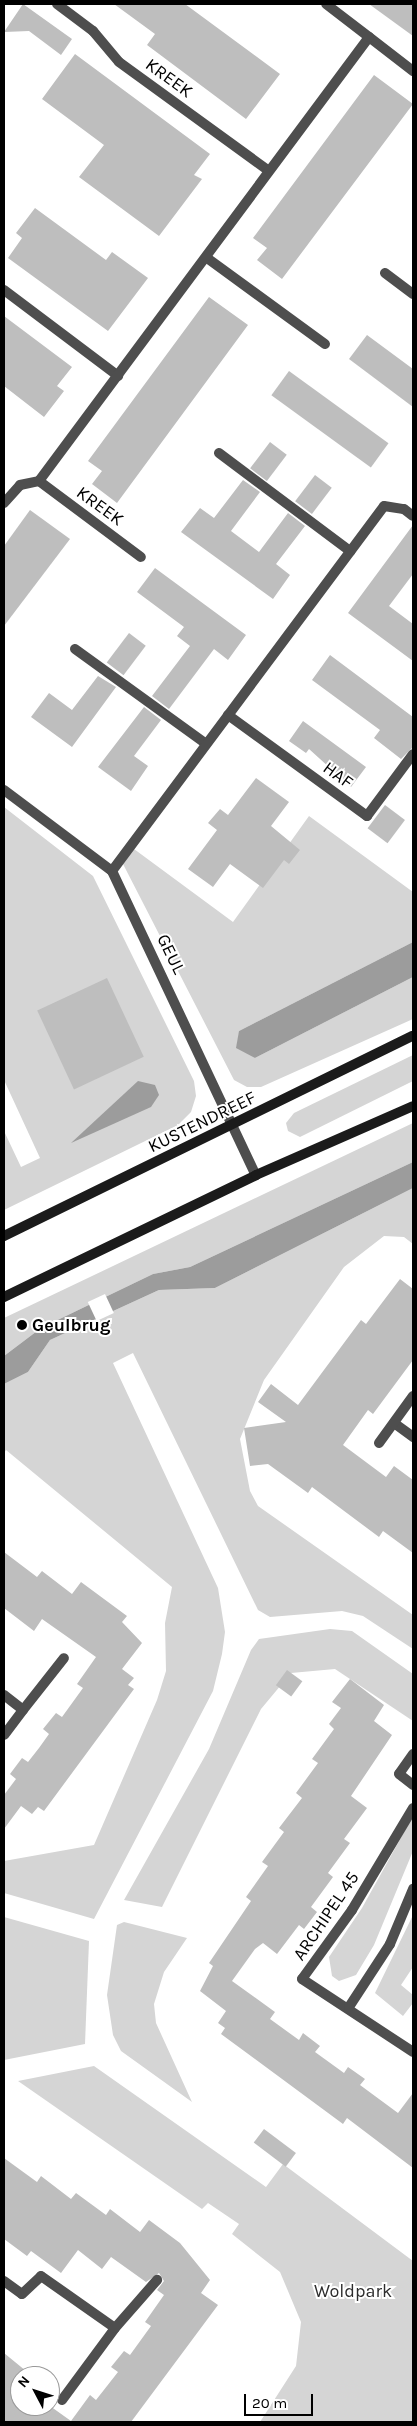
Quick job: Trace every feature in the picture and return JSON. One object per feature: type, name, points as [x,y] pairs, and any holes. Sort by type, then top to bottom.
[{"type":"main road","name":"KUSTENDREEF","points":[[4,1236],[413,1036]]},
{"type":"main road","points":[[4,1297],[256,1175],[413,1106]]},
{"type":"street","name":"KREEK","points":[[57,4],[93,31],[119,62],[270,171]]},
{"type":"street","points":[[326,4],[413,71]]},
{"type":"street","points":[[4,502],[20,486],[39,481],[207,258],[369,37]]},
{"type":"street","points":[[207,258],[325,344]]},
{"type":"street","points":[[385,273],[413,294]]},
{"type":"street","points":[[4,290],[118,376]]},
{"type":"street","points":[[220,453],[350,551]]},
{"type":"street","name":"KREEK","points":[[39,481],[141,557]]},
{"type":"street","points":[[112,871],[205,743],[384,506],[404,509],[413,516]]},
{"type":"street","points":[[75,649],[205,743]]},
{"type":"street","name":"HAF","points":[[228,715],[367,816],[413,754]]},
{"type":"street","name":"GEUL","points":[[4,790],[112,871],[235,1124],[256,1175]]},
{"type":"street","points":[[379,1443],[413,1396]]},
{"type":"street","points":[[394,1423],[413,1437]]},
{"type":"street","points":[[4,1734],[64,1658]]},
{"type":"street","points":[[4,1695],[23,1710]]},
{"type":"street","points":[[413,1754],[399,1774],[413,1785]]},
{"type":"street","name":"ARCHIPEL 45","points":[[413,1808],[352,1910],[302,1979],[349,2007],[413,2052]]},
{"type":"street","points":[[349,2007],[390,1944],[413,1889]]},
{"type":"street","points":[[4,2282],[22,2294],[41,2276],[114,2328]]},
{"type":"street","points":[[62,2400],[114,2328],[157,2280]]},
{"type":"green space","points":[[4,807],[93,876],[194,1081],[196,1096],[191,1112],[178,1125],[4,1210],[4,1131],[21,1167],[40,1158],[4,1080]]},
{"type":"green space","points":[[309,816],[413,892],[413,942],[239,1031],[255,1058],[413,977],[413,1019],[261,1087],[247,1087],[234,1080],[123,864],[134,849],[233,922]]},
{"type":"green space","points":[[413,1055],[413,1081],[300,1137],[288,1131],[286,1123],[294,1113]]},
{"type":"green space","points":[[413,1123],[413,1162],[190,1267],[153,1274],[41,1328],[4,1356],[4,1318]]},
{"type":"green space","points":[[413,1188],[413,1244],[404,1237],[384,1236],[344,1267],[264,1380],[240,1439],[250,1491],[258,1506],[413,1615],[413,1649],[363,1616],[342,1611],[270,1617],[258,1610],[133,1353],[113,1363],[218,1588],[225,1632],[222,1654],[213,1691],[94,1919],[4,1893],[4,1861],[94,1845],[157,1700],[166,1671],[165,1623],[172,1587],[6,1450],[4,1453],[4,1384],[28,1372],[50,1340],[159,1290],[215,1288]]},
{"type":"green space","points":[[330,1629],[352,1631],[413,1674],[413,1721],[335,1669],[291,1673],[261,1709],[162,1907],[124,1900],[209,1749],[251,1650],[259,1639]]},
{"type":"green space","points":[[413,1816],[413,1851],[374,1945],[356,1975],[339,1981],[332,1976],[329,1957],[362,1908]]},
{"type":"green space","points":[[413,1915],[413,1967],[401,1985],[413,1995],[413,2003],[403,2016],[375,1993]]},
{"type":"green space","points":[[4,1917],[89,1941],[85,2044],[4,2060]]},
{"type":"green space","points":[[124,1922],[187,1938],[164,1972],[154,2004],[156,2023],[192,2102],[121,2051],[113,2035],[107,1995],[117,1925]]},
{"type":"green space","name":"Woldpark","points":[[94,2066],[266,2187],[283,2164],[413,2261],[413,2422],[260,2422],[296,2366],[301,2322],[280,2272],[232,2234],[239,2224],[208,2203],[202,2209],[18,2081]]},
{"type":"shaded area","points":[[413,942],[413,977],[255,1058],[236,1048],[239,1031]]},
{"type":"shaded area","points":[[138,1081],[155,1085],[159,1095],[151,1107],[71,1143]]},
{"type":"shaded area","points":[[413,1162],[413,1188],[215,1288],[159,1290],[50,1340],[28,1372],[4,1384],[4,1356],[41,1328],[153,1274],[190,1267]]},
{"type":"pier","points":[[105,1294],[114,1313],[97,1321],[88,1302]]},
{"type":"building","points":[[23,4],[72,39],[61,55],[29,31],[4,32]]},
{"type":"building","points":[[114,4],[185,4],[280,74],[246,119],[147,45],[155,34]]},
{"type":"building","points":[[369,4],[413,4],[413,36]]},
{"type":"building","points":[[75,54],[210,154],[194,175],[202,179],[159,236],[79,177],[104,145],[42,99]]},
{"type":"building","points":[[374,75],[413,104],[282,279],[257,260],[267,248],[253,238]]},
{"type":"building","points":[[35,208],[106,260],[112,252],[148,278],[108,331],[8,258],[22,238],[16,233]]},
{"type":"building","points":[[209,297],[248,325],[117,503],[92,484],[102,471],[88,461]]},
{"type":"building","points":[[4,316],[72,367],[57,386],[64,391],[44,417],[4,386]]},
{"type":"building","points":[[367,335],[413,369],[413,407],[349,359]]},
{"type":"building","points":[[289,371],[389,443],[371,468],[271,395]]},
{"type":"building","points":[[270,442],[287,455],[267,481],[250,468]]},
{"type":"building","points":[[315,475],[332,488],[312,514],[295,501]]},
{"type":"building","points":[[243,480],[260,492],[231,531],[259,552],[288,513],[305,526],[276,564],[290,575],[273,599],[181,532],[200,508],[214,518]]},
{"type":"building","points":[[30,510],[70,539],[4,626],[4,546]]},
{"type":"building","points":[[413,525],[413,574],[389,606],[413,624],[413,661],[348,613]]},
{"type":"building","points":[[155,568],[246,635],[228,660],[214,649],[169,709],[152,696],[190,646],[177,636],[184,627],[137,592]]},
{"type":"building","points":[[129,633],[146,646],[124,675],[107,663]]},
{"type":"building","points":[[330,655],[413,717],[413,747],[401,759],[374,738],[380,730],[312,680]]},
{"type":"building","points":[[98,676],[116,687],[72,747],[31,717],[49,693],[72,710]]},
{"type":"building","points":[[144,707],[161,720],[134,756],[148,766],[131,791],[98,767]]},
{"type":"building","points":[[303,721],[366,767],[351,787],[309,749],[306,753],[289,741]]},
{"type":"building","points":[[256,778],[289,802],[271,826],[300,850],[289,864],[284,860],[263,888],[230,864],[213,887],[188,869],[217,830],[208,823],[220,809],[228,815]]},
{"type":"building","points":[[385,805],[405,820],[388,843],[368,828]]},
{"type":"building","points":[[107,978],[144,1057],[74,1089],[37,1011]]},
{"type":"building","points":[[400,1279],[413,1289],[413,1360],[373,1414],[368,1410],[343,1445],[386,1477],[394,1466],[413,1480],[413,1553],[383,1531],[379,1537],[312,1487],[308,1493],[268,1464],[250,1466],[244,1428],[286,1422],[258,1402],[271,1384],[298,1405],[361,1320],[366,1324]]},
{"type":"building","points":[[4,1552],[37,1577],[42,1571],[72,1594],[81,1582],[127,1616],[122,1622],[142,1643],[122,1669],[134,1678],[128,1685],[134,1689],[44,1811],[38,1807],[32,1814],[21,1806],[4,1829],[4,1795],[16,1779],[10,1774],[22,1758],[28,1762],[39,1748],[49,1734],[43,1729],[56,1713],[62,1717],[83,1688],[77,1684],[96,1657],[42,1619],[34,1631],[4,1608]]},
{"type":"building","points":[[287,1670],[302,1681],[291,1697],[276,1685]]},
{"type":"building","points":[[350,1679],[384,1705],[374,1721],[392,1735],[351,1796],[367,1808],[344,1839],[350,1843],[328,1873],[333,1877],[311,1907],[317,1912],[304,1929],[299,1925],[277,1954],[263,1943],[255,1949],[232,1981],[275,2012],[270,2019],[299,2040],[303,2033],[320,2046],[315,2052],[344,2073],[348,2067],[365,2079],[360,2085],[398,2113],[413,2093],[413,2168],[347,2118],[343,2124],[221,2034],[225,2028],[218,2023],[226,2011],[200,1991],[213,1966],[209,1963],[251,1901],[246,1897],[268,1866],[262,1862],[284,1832],[279,1828],[302,1798],[296,1793],[318,1763],[312,1759],[334,1729],[329,1724],[341,1708],[332,1702]]},
{"type":"building","points":[[264,2129],[296,2153],[286,2167],[254,2143]]},
{"type":"building","points":[[4,2158],[37,2182],[41,2176],[71,2199],[76,2193],[106,2215],[110,2209],[140,2232],[149,2220],[180,2243],[210,2280],[201,2293],[218,2305],[131,2422],[4,2422],[4,2353],[20,2366],[10,2366],[10,2416],[60,2416],[60,2413],[71,2421],[90,2395],[96,2400],[118,2372],[111,2367],[124,2351],[130,2355],[151,2326],[145,2322],[164,2295],[157,2290],[164,2281],[159,2273],[146,2282],[111,2257],[102,2269],[78,2250],[61,2273],[31,2251],[27,2256],[4,2239]]},
{"type":"place","name":"Geulbrug","points":[[22,1325]]}]
